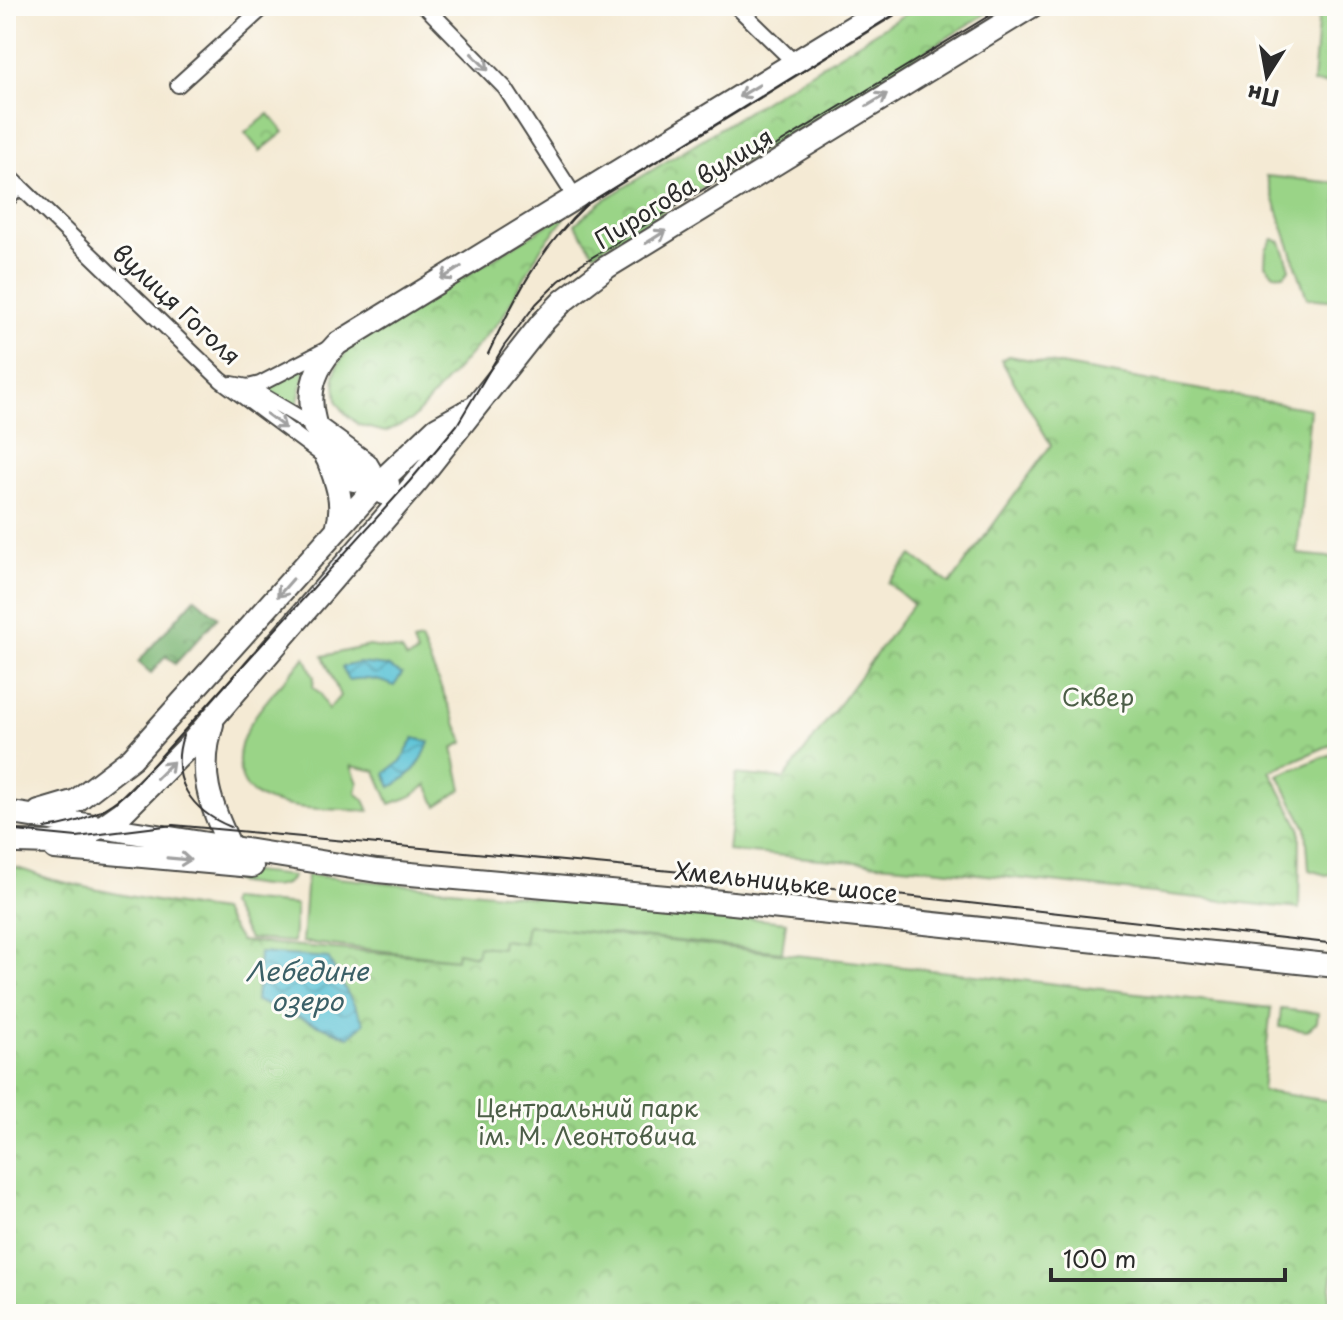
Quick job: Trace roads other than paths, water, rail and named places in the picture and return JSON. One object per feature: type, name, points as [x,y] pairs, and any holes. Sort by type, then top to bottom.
[{"type":"main road","name":"Пирогова вулиця","points":[[337,529],[341,501],[314,426],[312,408],[321,364],[337,344],[887,6]]},
{"type":"main road","name":"Пирогова вулиця","points":[[110,825],[187,748],[418,480],[563,301],[607,267],[1032,6]]},
{"type":"main road","points":[[6,812],[41,812],[76,801],[132,758],[379,483],[437,428],[475,407]]},
{"type":"main road","points":[[314,426],[366,464],[379,483],[388,514]]},
{"type":"main road","points":[[326,458],[354,480],[379,483],[418,480]]},
{"type":"main road","points":[[366,464],[382,466],[400,462]]},
{"type":"main road","points":[[214,716],[205,748],[205,780],[231,849]]},
{"type":"main road","points":[[132,758],[115,793],[110,825],[123,842],[140,856]]},
{"type":"main road","name":"Хмельницьке шосе","points":[[6,812],[110,825],[231,849],[377,871],[723,902],[1337,966]]},
{"type":"main road","points":[[12,841],[51,843],[110,825]]},
{"type":"main road","points":[[12,841],[305,871],[377,871]]},
{"type":"street","points":[[178,85],[265,6]]},
{"type":"street","points":[[425,6],[505,88],[575,197]]},
{"type":"street","points":[[736,6],[794,62]]},
{"type":"street","name":"вулиця Гоголя","points":[[6,173],[227,384],[326,458]]},
{"type":"street","points":[[6,201],[20,186]]},
{"type":"street","name":"Пирогова вулиця","points":[[248,387],[260,384],[337,344]]},
{"type":"street","points":[[227,384],[248,387]]},
{"type":"street","name":"вулиця Гоголя","points":[[248,387],[314,426]]},
{"type":"water","points":[[359,663],[387,666],[402,674],[394,686],[372,679],[348,680],[342,667]]},
{"type":"water","points":[[414,738],[429,742],[423,756],[405,778],[391,787],[385,773],[401,761]]},
{"type":"water","name":"Лебедине озеро","points":[[259,953],[328,958],[364,1023],[349,1037],[256,1001]]},
{"type":"tram line","points":[[488,354],[530,274],[555,239],[587,204],[908,6]]},
{"type":"tram line","points":[[45,828],[92,815],[132,788],[409,482],[457,425],[504,346],[536,304],[559,281],[581,264],[1005,6]]},
{"type":"tram line","points":[[183,736],[179,766],[187,792],[205,812],[231,827]]},
{"type":"tram line","points":[[6,830],[77,837],[173,825],[725,876],[1337,944]]},
{"type":"park label","name":"Сквер","points":[[1098,698]]},
{"type":"park label","name":"Центральний парк ім. М. Леонтовича","points":[[587,1123]]}]
